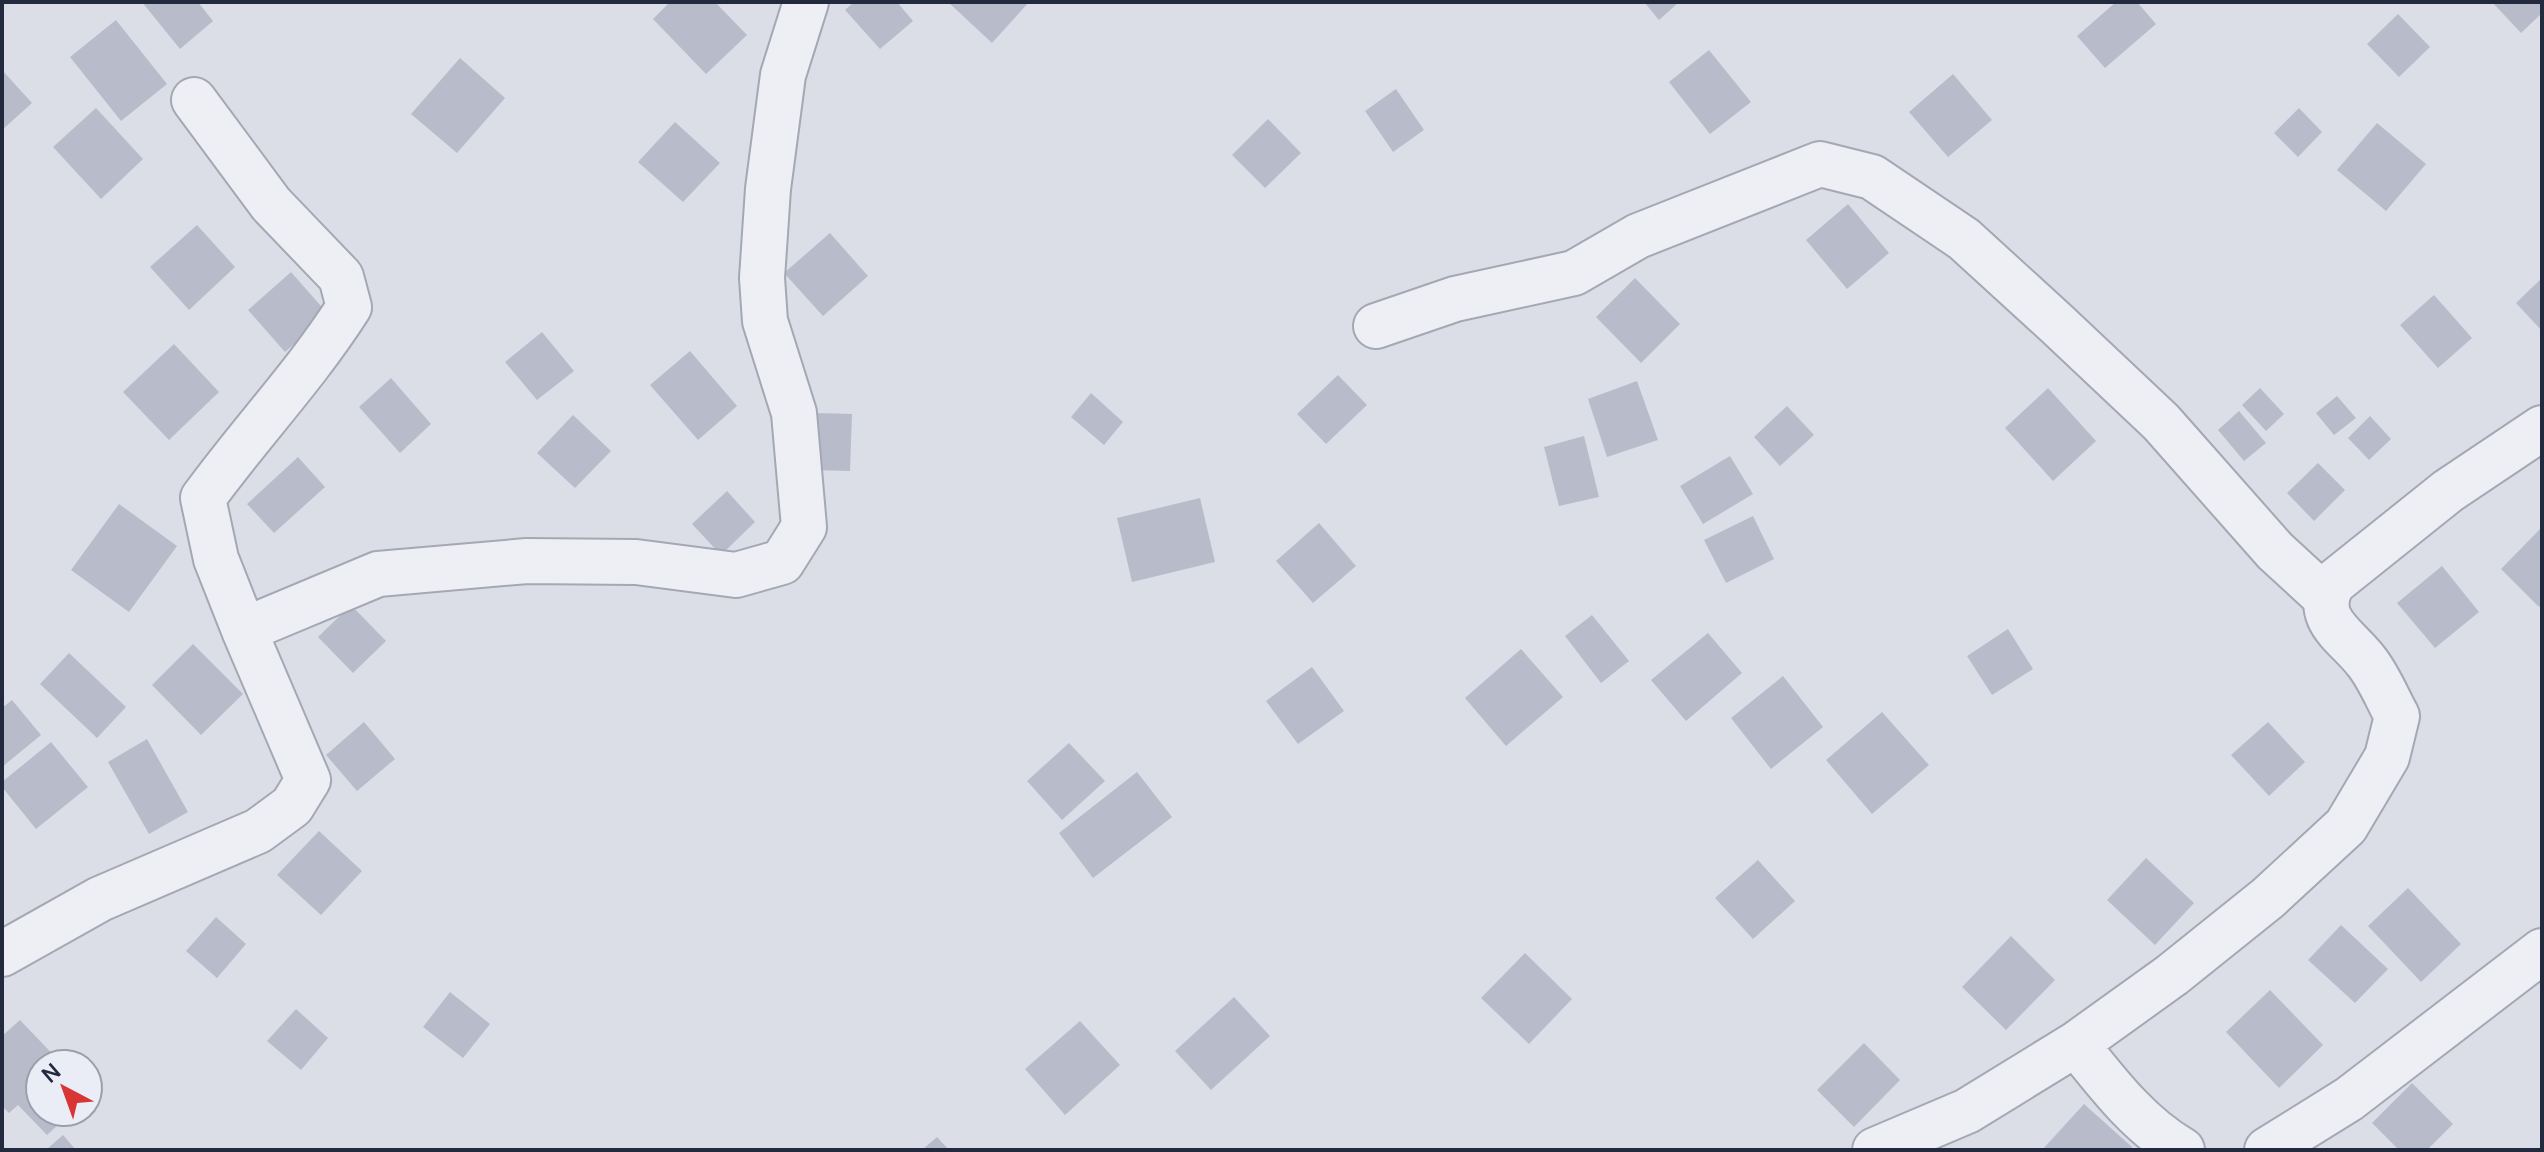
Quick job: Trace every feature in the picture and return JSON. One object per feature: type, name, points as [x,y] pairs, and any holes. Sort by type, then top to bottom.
[{"type":"street","points":[[244,630],[378,574],[527,561],[636,562],[736,575],[782,562],[804,527],[794,413],[765,321],[762,278],[768,189],[783,75],[806,2]]},
{"type":"street","points":[[2,954],[100,899],[258,831],[292,806],[308,780],[216,559],[203,498],[232,458],[282,401],[349,307],[341,277],[271,204],[194,100]]},
{"type":"street","points":[[1376,326],[1455,299],[1574,273],[1638,236],[1820,164],[1872,177],[1964,239],[2056,323],[2161,422],[2275,551],[2325,597]]},
{"type":"street","points":[[1875,1150],[1967,1111],[2076,1044],[2172,975],[2346,826],[2387,757],[2397,716],[2368,663],[2327,615],[2325,597],[2333,583],[2448,491],[2542,428]]},
{"type":"street","points":[[2267,1150],[2349,1099],[2542,951]]},
{"type":"street","points":[[2076,1044],[2125,1105],[2164,1139],[2182,1150]]},
{"type":"building","points":[[142,2],[198,2],[213,21],[180,49]]},
{"type":"building","points":[[670,2],[715,2],[747,35],[706,74],[653,19]]},
{"type":"building","points":[[854,2],[897,2],[913,21],[880,49],[845,10]]},
{"type":"building","points":[[948,2],[1029,2],[992,43]]},
{"type":"building","points":[[1644,2],[1679,2],[1659,20]]},
{"type":"building","points":[[2116,2],[2137,2],[2156,24],[2105,68],[2077,36]]},
{"type":"building","points":[[2492,2],[2542,2],[2542,13],[2521,33]]},
{"type":"building","points":[[2398,14],[2430,47],[2399,77],[2367,44]]},
{"type":"building","points":[[116,20],[167,84],[121,121],[70,57]]},
{"type":"building","points":[[1709,50],[1751,102],[1710,134],[1669,82]]},
{"type":"building","points":[[460,58],[505,98],[457,153],[411,114]]},
{"type":"building","points":[[2,70],[32,103],[2,130]]},
{"type":"building","points":[[1953,74],[1992,120],[1948,157],[1909,112]]},
{"type":"building","points":[[1396,89],[1424,130],[1393,152],[1365,111]]},
{"type":"building","points":[[96,108],[143,159],[101,199],[53,147]]},
{"type":"building","points":[[2299,108],[2322,132],[2298,157],[2274,133]]},
{"type":"building","points":[[1268,119],[1301,153],[1265,188],[1232,155]]},
{"type":"building","points":[[675,122],[720,163],[683,202],[638,162]]},
{"type":"building","points":[[2377,123],[2426,164],[2386,211],[2337,170]]},
{"type":"building","points":[[1848,204],[1889,253],[1847,289],[1806,240]]},
{"type":"building","points":[[197,225],[235,267],[189,310],[150,267]]},
{"type":"building","points":[[830,233],[868,276],[823,316],[784,273]]},
{"type":"building","points":[[291,272],[328,314],[285,352],[248,310]]},
{"type":"building","points":[[1635,278],[1680,324],[1641,363],[1596,317]]},
{"type":"building","points":[[2542,278],[2542,331],[2516,303]]},
{"type":"building","points":[[2434,295],[2472,338],[2438,368],[2400,325]]},
{"type":"building","points":[[542,332],[574,371],[537,400],[505,362]]},
{"type":"building","points":[[174,344],[219,392],[169,440],[123,392]]},
{"type":"building","points":[[690,351],[737,406],[698,440],[650,385]]},
{"type":"building","points":[[1338,375],[1367,405],[1326,444],[1297,414]]},
{"type":"building","points":[[391,378],[431,424],[400,453],[359,407]]},
{"type":"building","points":[[1637,381],[1658,440],[1607,457],[1588,399]]},
{"type":"building","points":[[2048,388],[2096,441],[2053,481],[2005,428]]},
{"type":"building","points":[[2260,388],[2284,414],[2266,431],[2242,405]]},
{"type":"building","points":[[1091,393],[1123,422],[1104,445],[1071,417]]},
{"type":"building","points":[[2337,396],[2356,418],[2334,435],[2316,413]]},
{"type":"building","points":[[1787,406],[1814,435],[1780,466],[1754,437]]},
{"type":"building","points":[[2239,411],[2266,443],[2244,461],[2218,430]]},
{"type":"building","points":[[817,413],[852,414],[850,471],[814,470]]},
{"type":"building","points":[[573,415],[611,451],[575,488],[537,453]]},
{"type":"building","points":[[2370,416],[2391,439],[2369,460],[2348,438]]},
{"type":"building","points":[[1584,436],[1599,497],[1559,506],[1544,447]]},
{"type":"building","points":[[1730,456],[1753,494],[1703,524],[1680,486]]},
{"type":"building","points":[[298,457],[325,487],[274,533],[247,504]]},
{"type":"building","points":[[2318,463],[2345,490],[2314,521],[2287,493]]},
{"type":"building","points":[[727,491],[755,522],[721,555],[692,524]]},
{"type":"building","points":[[1200,498],[1215,562],[1132,582],[1117,518]]},
{"type":"building","points":[[119,504],[177,546],[129,612],[71,570]]},
{"type":"building","points":[[1753,516],[1774,559],[1726,583],[1704,540]]},
{"type":"building","points":[[1319,523],[1356,566],[1313,603],[1276,561]]},
{"type":"building","points":[[2542,527],[2542,603],[2539,607],[2501,569]]},
{"type":"building","points":[[2442,566],[2479,612],[2435,648],[2397,603]]},
{"type":"building","points":[[351,605],[386,641],[353,673],[318,637]]},
{"type":"building","points":[[1592,615],[1629,661],[1601,683],[1565,636]]},
{"type":"building","points":[[2008,629],[2033,669],[1992,695],[1967,656]]},
{"type":"building","points":[[1708,633],[1742,673],[1686,721],[1651,680]]},
{"type":"building","points":[[193,644],[243,694],[201,735],[152,685]]},
{"type":"building","points":[[1521,649],[1563,697],[1506,746],[1465,698]]},
{"type":"building","points":[[69,653],[126,707],[97,738],[40,684]]},
{"type":"building","points":[[1312,667],[1344,711],[1298,744],[1266,701]]},
{"type":"building","points":[[1783,676],[1823,727],[1771,769],[1731,718]]},
{"type":"building","points":[[12,700],[41,735],[2,767],[2,708]]},
{"type":"building","points":[[1882,712],[1929,765],[1872,814],[1826,760]]},
{"type":"building","points":[[364,722],[395,759],[357,791],[326,755]]},
{"type":"building","points":[[2268,722],[2305,762],[2269,796],[2231,755]]},
{"type":"building","points":[[147,739],[188,812],[149,834],[108,762]]},
{"type":"building","points":[[51,742],[88,787],[36,829],[2,787],[2,782]]},
{"type":"building","points":[[1069,743],[1105,781],[1062,820],[1027,781]]},
{"type":"building","points":[[1137,772],[1172,817],[1093,878],[1059,833]]},
{"type":"building","points":[[319,831],[362,871],[321,915],[277,875]]},
{"type":"building","points":[[2146,858],[2194,903],[2155,945],[2107,900]]},
{"type":"building","points":[[1758,860],[1795,901],[1753,939],[1715,898]]},
{"type":"building","points":[[2408,888],[2461,944],[2421,982],[2368,926]]},
{"type":"building","points":[[216,917],[246,944],[217,978],[186,951]]},
{"type":"building","points":[[2341,925],[2388,969],[2355,1003],[2308,960]]},
{"type":"building","points":[[2011,936],[2055,980],[2006,1030],[1962,987]]},
{"type":"building","points":[[1525,953],[1572,999],[1529,1044],[1481,998]]},
{"type":"building","points":[[2270,990],[2323,1045],[2279,1088],[2226,1032]]},
{"type":"building","points":[[450,992],[490,1024],[463,1058],[423,1027]]},
{"type":"building","points":[[1234,997],[1270,1036],[1211,1090],[1175,1051]]},
{"type":"building","points":[[296,1009],[328,1038],[301,1070],[267,1041]]},
{"type":"building","points":[[20,1020],[47,1048],[24,1048],[24,1111],[18,1105],[9,1113],[2,1106],[2,1036]]},
{"type":"building","points":[[1080,1021],[1120,1065],[1065,1115],[1025,1069]]},
{"type":"building","points":[[1864,1043],[1900,1080],[1854,1127],[1817,1090]]},
{"type":"building","points":[[2412,1083],[2453,1124],[2427,1150],[2399,1150],[2372,1123]]},
{"type":"building","points":[[2084,1104],[2132,1147],[2130,1150],[2042,1150]]},
{"type":"building","points":[[40,1128],[55,1128],[47,1135]]},
{"type":"building","points":[[63,1135],[76,1150],[46,1150]]},
{"type":"building","points":[[937,1137],[949,1150],[922,1150]]}]
